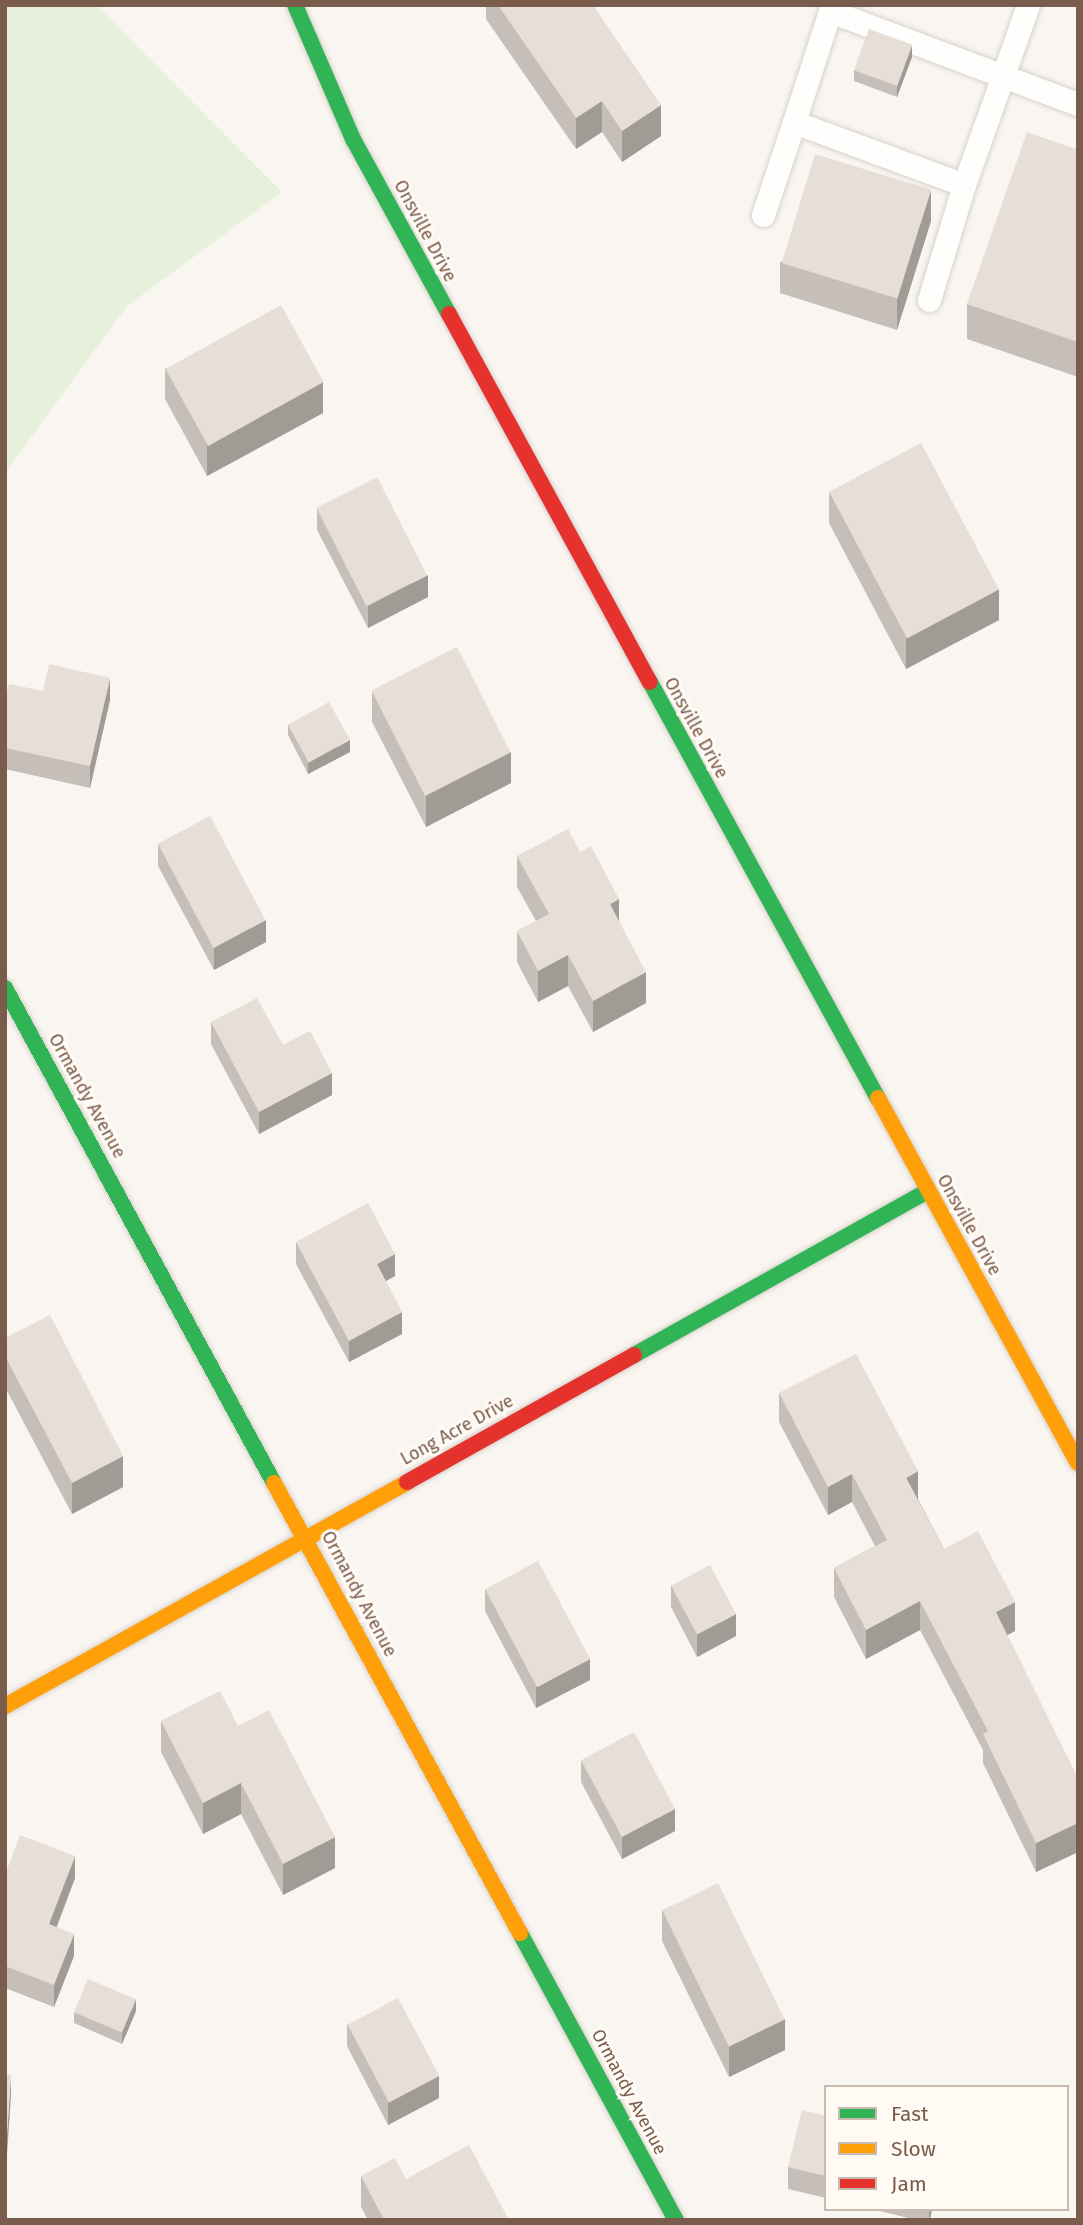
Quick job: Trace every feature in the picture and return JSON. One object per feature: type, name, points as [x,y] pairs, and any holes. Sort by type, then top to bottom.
[{"type":"street","name":"Onsville Drive","points":[[295,5],[353,139],[1078,1463]]},
{"type":"street","name":"Ormandy Avenue","points":[[5,988],[306,1536],[676,2220]]},
{"type":"street","name":"Long Acre Drive","points":[[5,1706],[928,1191]]},
{"type":"lane","points":[[929,300],[964,186],[1028,5]]},
{"type":"lane","points":[[763,215],[831,8],[1078,104]]},
{"type":"lane","points":[[794,122],[964,186]]},
{"type":"green space","points":[[5,5],[96,5],[282,192],[127,306],[5,473]]},
{"type":"building","points":[[498,5],[593,5],[661,105],[622,131],[602,101],[576,118]]},
{"type":"building","points":[[869,29],[912,45],[897,86],[854,70]]},
{"type":"building","points":[[1027,132],[1078,150],[1078,342],[967,304]]},
{"type":"building","points":[[815,154],[931,189],[897,298],[782,263]]},
{"type":"building","points":[[281,305],[324,382],[208,446],[166,369]]},
{"type":"building","points":[[921,443],[999,590],[907,638],[829,492]]},
{"type":"building","points":[[377,477],[427,575],[366,606],[316,508]]},
{"type":"building","points":[[457,647],[511,752],[425,796],[371,691]]},
{"type":"building","points":[[49,664],[110,678],[90,766],[5,748],[5,700],[9,684],[43,691]]},
{"type":"building","points":[[329,702],[350,740],[309,762],[288,725]]},
{"type":"building","points":[[210,816],[265,920],[213,948],[158,844]]},
{"type":"building","points":[[568,829],[580,852],[591,846],[619,899],[610,904],[646,972],[593,1001],[568,955],[538,971],[517,931],[549,914],[517,856]]},
{"type":"building","points":[[257,998],[283,1045],[310,1031],[332,1073],[259,1112],[211,1022]]},
{"type":"building","points":[[368,1203],[395,1254],[377,1264],[402,1312],[349,1341],[296,1242]]},
{"type":"building","points":[[50,1315],[123,1456],[72,1483],[5,1356],[5,1338]]},
{"type":"building","points":[[856,1354],[918,1471],[906,1478],[944,1549],[978,1531],[1015,1602],[996,1612],[1078,1779],[1078,1823],[1036,1843],[983,1734],[988,1731],[920,1601],[866,1630],[834,1568],[887,1540],[852,1474],[828,1487],[779,1393]]},
{"type":"building","points":[[538,1561],[590,1659],[537,1687],[485,1589]]},
{"type":"building","points":[[710,1565],[736,1614],[697,1634],[671,1586]]},
{"type":"building","points":[[220,1691],[238,1726],[269,1710],[335,1837],[283,1864],[241,1783],[203,1803],[161,1721]]},
{"type":"building","points":[[634,1732],[675,1809],[622,1837],[581,1760]]},
{"type":"building","points":[[20,1835],[75,1856],[49,1924],[74,1934],[54,1985],[5,1966],[5,1875]]},
{"type":"building","points":[[718,1883],[785,2020],[729,2047],[662,1910]]},
{"type":"building","points":[[88,1979],[136,1999],[122,2032],[74,2012]]},
{"type":"building","points":[[398,1998],[439,2076],[389,2102],[348,2025]]},
{"type":"building","points":[[5,2074],[11,2075],[5,2162]]},
{"type":"building","points":[[802,2110],[824,2116],[824,2176],[788,2167]]},
{"type":"building","points":[[469,2145],[509,2220],[384,2220],[361,2176],[395,2158],[406,2179]]},
{"type":"traffic: fast","points":[[295,5],[353,139],[449,314]]},
{"type":"traffic: fast","points":[[650,682],[878,1098]]},
{"type":"traffic: fast","points":[[5,988],[274,1483]]},
{"type":"traffic: fast","points":[[634,1355],[928,1191]]},
{"type":"traffic: fast","points":[[520,1933],[676,2220]]},
{"type":"traffic: slow","points":[[878,1098],[1078,1463]]},
{"type":"traffic: slow","points":[[5,1706],[407,1482]]},
{"type":"traffic: slow","points":[[274,1483],[520,1933]]},
{"type":"traffic: jam","points":[[449,314],[650,682]]},
{"type":"traffic: jam","points":[[407,1482],[634,1355]]}]
